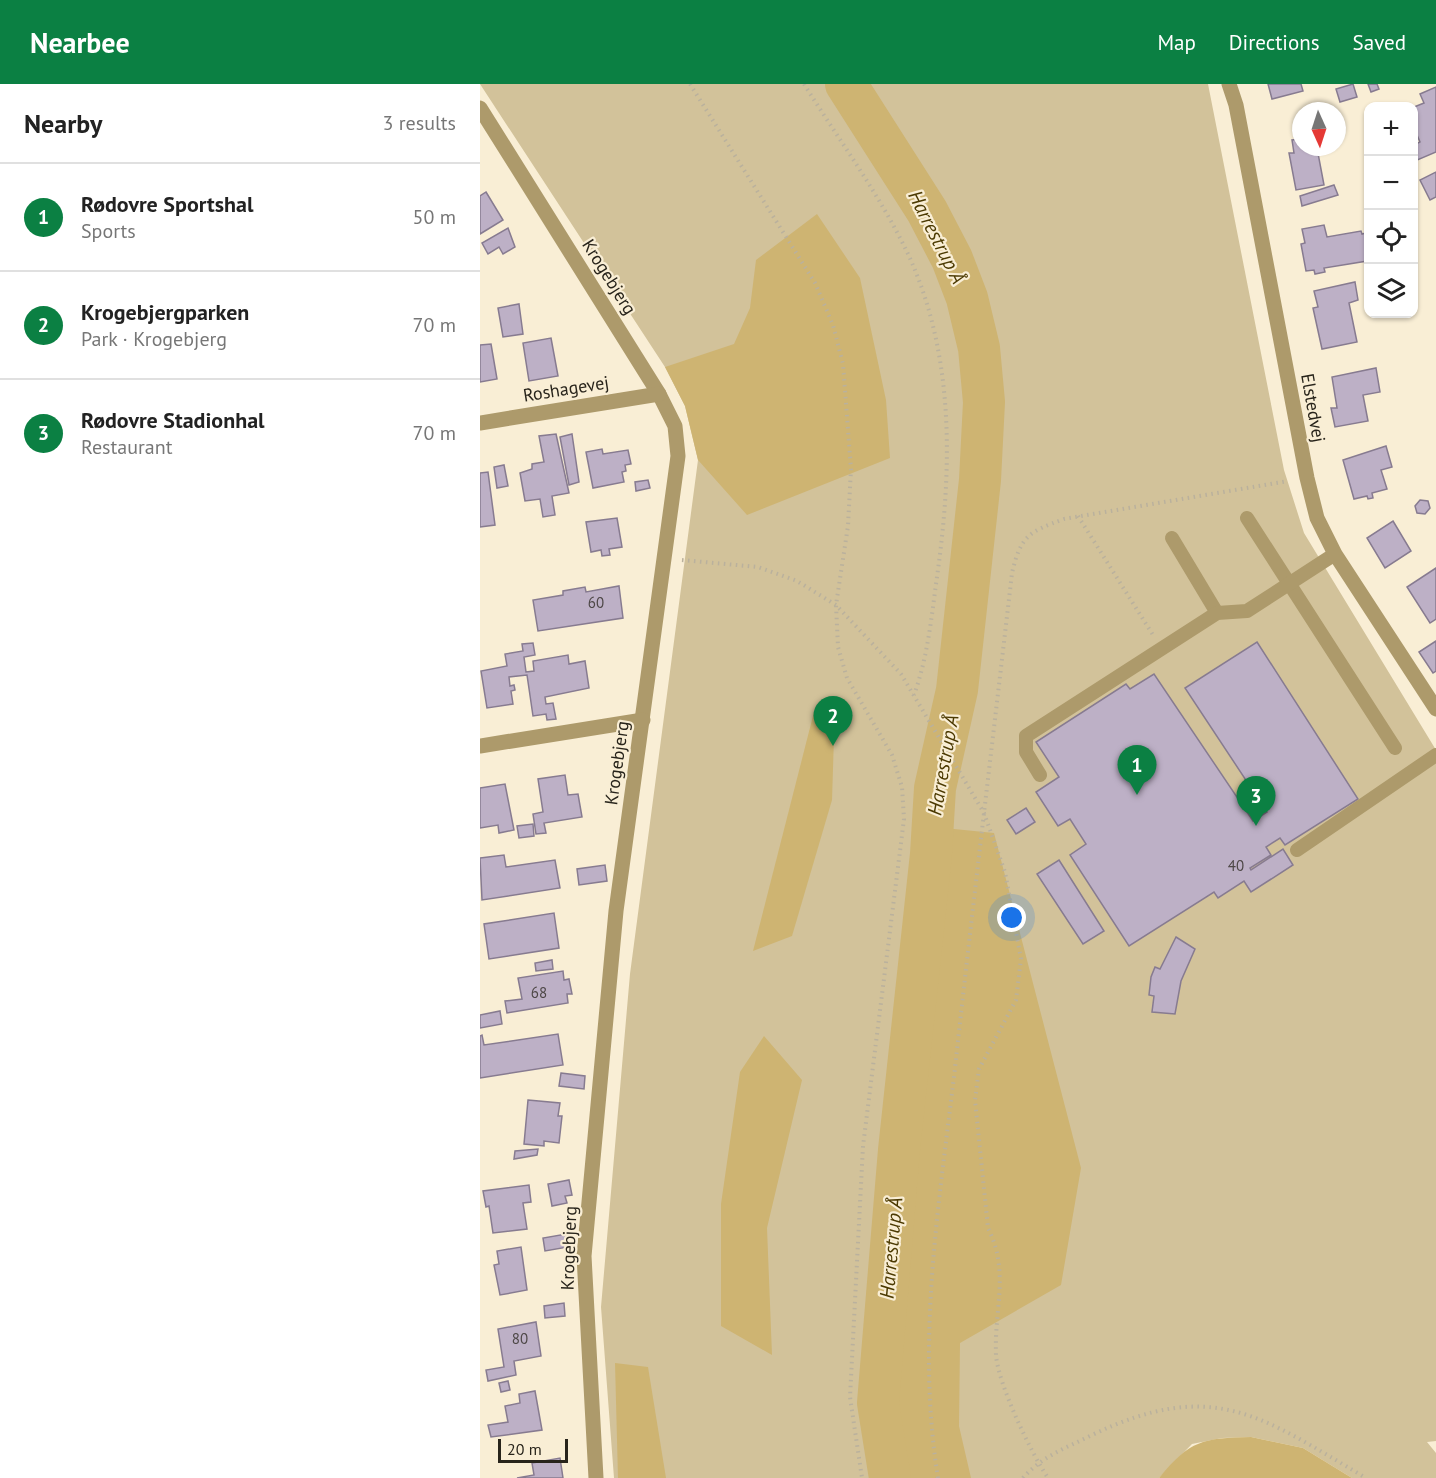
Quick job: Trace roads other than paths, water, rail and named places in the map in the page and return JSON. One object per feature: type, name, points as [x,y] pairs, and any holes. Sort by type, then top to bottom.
[{"type":"street","name":"Elstedvej","points":[[1229,84],[1236,105],[1306,478],[1317,518],[1335,554],[1436,709]]},
{"type":"street","name":"Krogebjerg","points":[[480,108],[659,394],[675,426],[678,456],[644,720],[616,911],[584,1256],[596,1478]]},
{"type":"street","name":"Roshagevej","points":[[480,423],[659,394]]},
{"type":"street","points":[[480,746],[644,720]]},
{"type":"lane","points":[[1247,518],[1395,748]]},
{"type":"lane","points":[[1172,538],[1217,613]]},
{"type":"lane","points":[[1040,775],[1026,752],[1026,736],[1217,613],[1247,611],[1335,554]]},
{"type":"lane","points":[[1297,850],[1436,755]]},
{"type":"waterway","name":"Harrestrup Å","points":[[846,84],[927,211],[952,259],[967,298],[979,348],[984,402],[980,480],[957,690],[935,788],[931,854],[899,1150],[878,1403],[890,1478]]},
{"type":"place","name":"Krogebjergparken","points":[[833,746]]},
{"type":"place","name":"Rødovre Sportshal","points":[[1137,795]]},
{"type":"place","name":"Rødovre Stadionhal","points":[[1256,826]]}]
